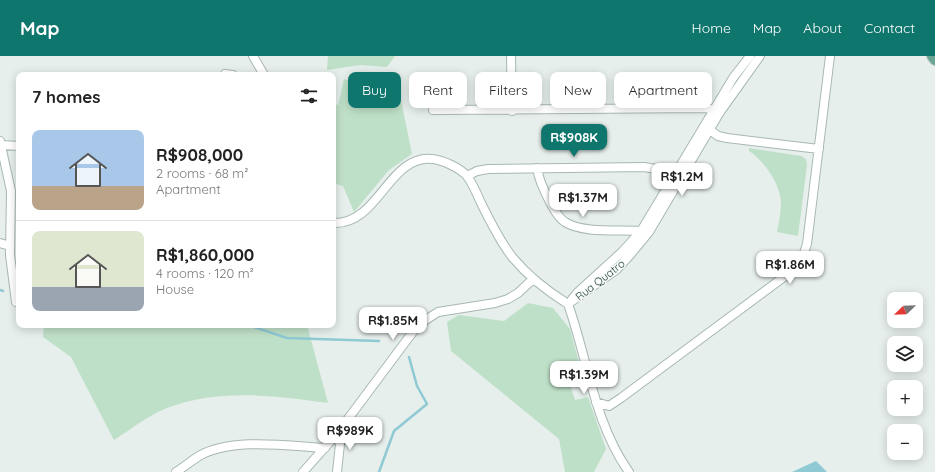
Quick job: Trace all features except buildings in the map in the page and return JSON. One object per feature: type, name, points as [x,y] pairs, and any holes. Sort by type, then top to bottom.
[{"type":"main road","points":[[932,56],[935,60]]},
{"type":"street","points":[[253,56],[262,72]]},
{"type":"street","points":[[511,56],[512,111]]},
{"type":"street","name":"Rua Quatro","points":[[678,177],[710,130],[732,78],[750,56]]},
{"type":"street","name":"Rua Quatro","points":[[568,304],[616,270],[630,255],[717,111],[760,56]]},
{"type":"street","points":[[596,402],[609,406],[621,398],[800,265],[807,244],[830,56]]},
{"type":"street","points":[[433,110],[512,111],[706,108],[717,111]]},
{"type":"street","points":[[710,130],[718,136],[727,138],[819,149]]},
{"type":"street","points":[[16,146],[1,143],[11,191],[10,246],[16,302]]},
{"type":"street","points":[[336,223],[340,224],[355,219],[364,212],[401,171],[420,159],[434,159],[448,164],[467,176],[512,257],[547,292],[568,304],[596,402],[613,443],[629,472]]},
{"type":"street","points":[[467,176],[477,171],[488,169],[644,167],[662,170],[678,177]]},
{"type":"street","points":[[537,168],[539,181],[556,212],[564,222],[582,229],[645,232]]},
{"type":"street","points":[[0,243],[10,246]]},
{"type":"street","points":[[304,472],[336,435],[418,325],[438,312],[495,303],[508,299],[518,293],[533,279]]},
{"type":"street","points":[[336,435],[340,444],[337,472]]},
{"type":"street","points":[[176,472],[200,455],[217,449],[236,446],[260,445],[325,448]]},
{"type":"green space","points":[[328,56],[395,56],[387,67],[361,65],[327,70]]},
{"type":"green space","points":[[344,79],[348,81],[348,108],[401,108],[401,100],[412,154],[389,170],[354,212],[343,186],[336,184],[336,104],[338,106]]},
{"type":"green space","points":[[749,148],[801,156],[806,159],[807,165],[798,236],[777,232],[781,201],[780,194],[770,173],[760,160],[749,151]]},
{"type":"green space","points":[[528,303],[553,308],[570,329],[580,366],[564,369],[575,400],[588,397],[606,449],[594,472],[565,472],[559,439],[451,351],[447,322],[459,315],[504,321]]},
{"type":"green space","points":[[44,328],[308,328],[328,403],[247,395],[207,398],[187,402],[160,411],[114,440],[71,357],[43,337]]},
{"type":"water","points":[[816,461],[827,472],[792,472]]},
{"type":"waterway","points":[[257,328],[287,338],[379,341]]},
{"type":"waterway","points":[[379,472],[394,431],[427,404],[417,386],[409,357]]}]
